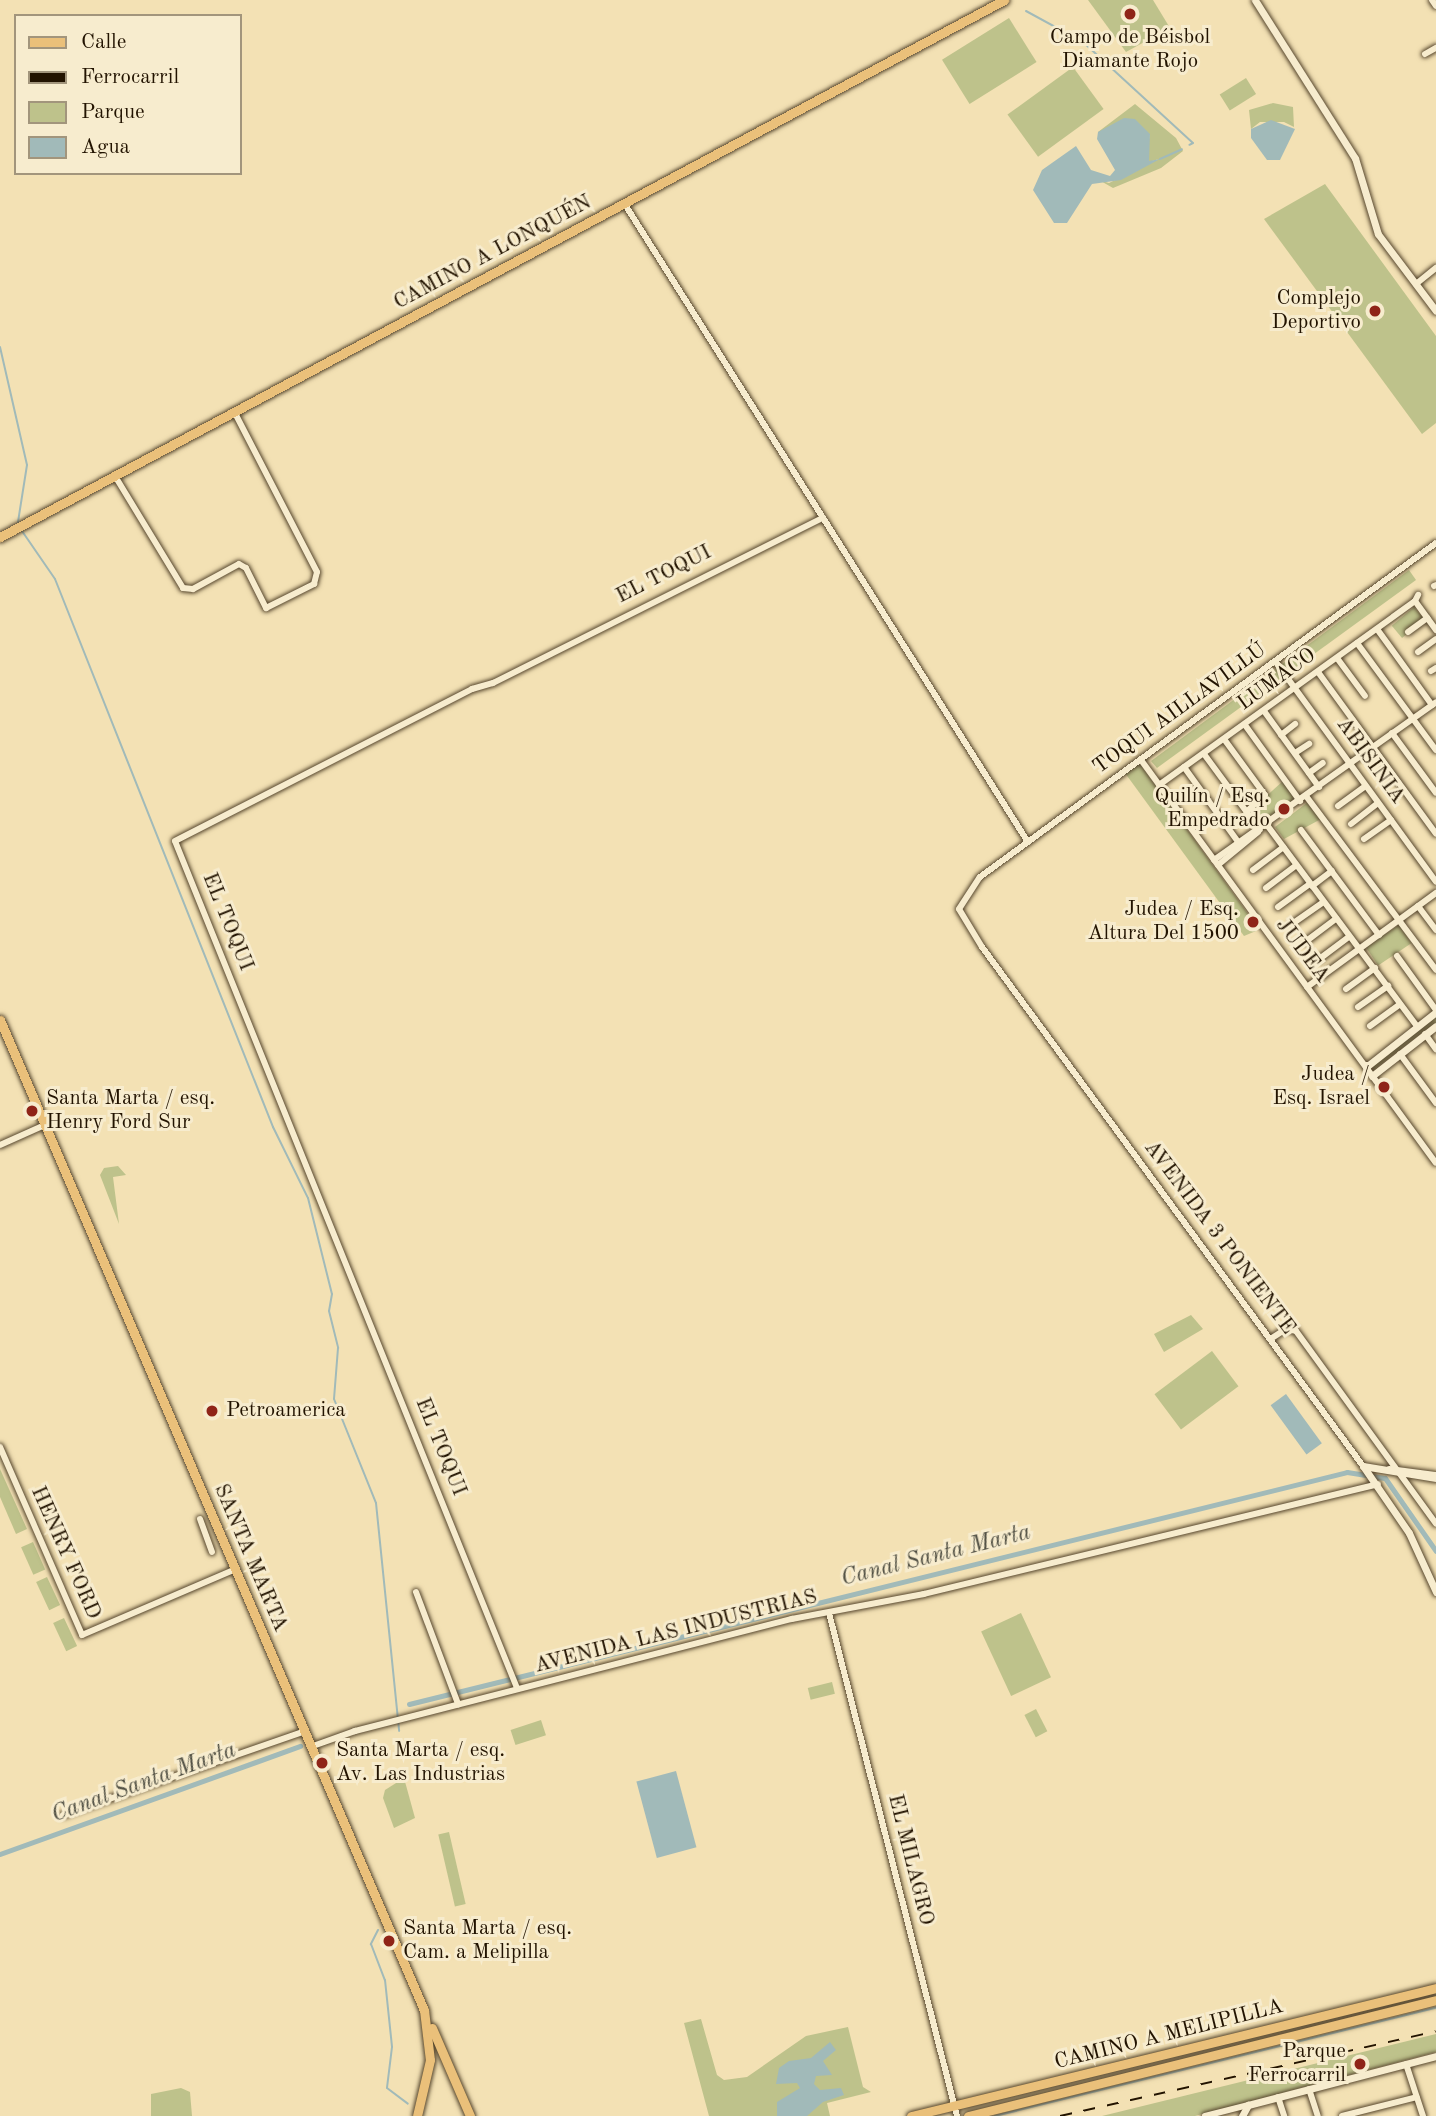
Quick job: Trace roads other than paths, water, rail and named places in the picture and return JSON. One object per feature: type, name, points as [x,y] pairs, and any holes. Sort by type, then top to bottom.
[{"type":"main road","name":"CAMINO A LONQUÉN","points":[[0,537],[1004,0]]},
{"type":"main road","name":"SANTA MARTA","points":[[0,1020],[424,2010],[431,2051],[425,2090],[414,2116]]},
{"type":"main road","name":"CAMINO A MELIPILLA","points":[[911,2116],[956,2111],[1022,2089],[1436,1988]]},
{"type":"main road","name":"CAMINO A MELIPILLA","points":[[968,2116],[1436,2000]]},
{"type":"main road","points":[[424,2010],[470,2116]]},
{"type":"main road","points":[[1186,2050],[1188,2062]]},
{"type":"main road","points":[[1135,2062],[1138,2074]]},
{"type":"main road","points":[[1022,2089],[1026,2102]]},
{"type":"street","points":[[1255,0],[1355,158],[1375,229],[1436,311]]},
{"type":"street","points":[[1432,0],[1436,6]]},
{"type":"street","points":[[1425,54],[1436,48]]},
{"type":"street","points":[[624,203],[1028,842]]},
{"type":"street","points":[[1416,285],[1436,268]]},
{"type":"street","points":[[115,476],[183,588],[193,589],[241,564],[266,608],[314,584],[318,576],[234,411]]},
{"type":"street","name":"EL TOQUI","points":[[515,1685],[175,841],[472,689],[494,683],[823,518]]},
{"type":"street","name":"TOQUI AILLAVILLÚ","points":[[960,914],[961,901],[973,884],[1436,543]]},
{"type":"street","name":"LUMACO","points":[[1159,785],[1318,672],[1416,598],[1427,618]]},
{"type":"street","points":[[1408,632],[1427,618],[1436,629]]},
{"type":"street","points":[[1216,862],[1434,703],[1377,629]]},
{"type":"street","points":[[1418,652],[1436,639]]},
{"type":"street","points":[[1357,643],[1436,750]]},
{"type":"street","points":[[1337,658],[1365,696]]},
{"type":"street","name":"ABISINIA","points":[[1275,661],[1436,883]]},
{"type":"street","points":[[1318,672],[1436,834]]},
{"type":"street","points":[[1264,711],[1319,787]]},
{"type":"street","points":[[1281,735],[1295,724]]},
{"type":"street","points":[[1245,725],[1436,970]]},
{"type":"street","points":[[1392,733],[1436,793]]},
{"type":"street","points":[[1224,739],[1265,795],[1246,812]]},
{"type":"street","points":[[1295,754],[1308,744]]},
{"type":"street","points":[[1204,754],[1260,830]]},
{"type":"street","name":"JUDEA","points":[[1141,760],[1436,1163]]},
{"type":"street","points":[[1309,774],[1323,763]]},
{"type":"street","points":[[1184,767],[1238,842]]},
{"type":"street","points":[[1338,806],[1366,786]]},
{"type":"street","points":[[1351,824],[1378,803]]},
{"type":"street","points":[[1364,839],[1391,820]]},
{"type":"street","points":[[1267,825],[1417,1026]]},
{"type":"street","points":[[1216,862],[1238,842],[1260,830]]},
{"type":"street","points":[[1301,830],[1379,935]]},
{"type":"street","points":[[1253,870],[1283,847]]},
{"type":"street","points":[[1266,888],[1296,865]]},
{"type":"street","points":[[1278,907],[1332,871]]},
{"type":"street","points":[[1307,987],[1436,893]]},
{"type":"street","points":[[1292,924],[1323,902]]},
{"type":"street","points":[[1418,906],[1436,930]]},
{"type":"street","name":"AVENIDA 3 PONIENTE","points":[[960,914],[1378,1484],[1409,1533],[1436,1592]]},
{"type":"street","points":[[1305,942],[1336,919]]},
{"type":"street","points":[[1318,960],[1349,937]]},
{"type":"street","points":[[1366,1067],[1436,1011],[1397,956]]},
{"type":"street","points":[[1346,989],[1375,968]]},
{"type":"street","points":[[1358,1007],[1388,986]]},
{"type":"street","points":[[1370,1026],[1401,1003]]},
{"type":"street","points":[[1372,1076],[1436,1026]]},
{"type":"street","points":[[1425,1034],[1436,1049]]},
{"type":"street","points":[[1400,1054],[1436,1103]]},
{"type":"street","points":[[0,1144],[45,1125]]},
{"type":"street","points":[[1272,1338],[1286,1329],[1296,1331],[1392,1468],[1403,1475],[1436,1524]]},
{"type":"street","name":"HENRY FORD","points":[[0,1447],[82,1635],[236,1569]]},
{"type":"street","points":[[1365,1468],[1392,1468],[1436,1476]]},
{"type":"street","points":[[1403,1475],[1436,1476]]},
{"type":"street","name":"AVENIDA LAS INDUSTRIAS","points":[[313,1746],[404,1721],[515,1685],[1378,1484]]},
{"type":"street","points":[[200,1519],[212,1552]]},
{"type":"street","points":[[416,1592],[458,1704]]},
{"type":"street","name":"EL MILAGRO","points":[[829,1613],[956,2111]]},
{"type":"street","points":[[63,1815],[306,1731]]},
{"type":"street","points":[[1205,2116],[1436,2056]]},
{"type":"street","points":[[1406,2064],[1423,2116]]},
{"type":"street","points":[[1309,2089],[1318,2116]]},
{"type":"street","points":[[1278,2097],[1284,2116]]},
{"type":"street","points":[[1342,2116],[1417,2097]]},
{"type":"street","points":[[1242,2116],[1248,2105]]},
{"type":"water","points":[[1124,118],[1135,119],[1150,134],[1149,161],[1160,159],[1121,180],[1092,184],[1067,223],[1054,223],[1033,190],[1042,170],[1076,146],[1091,170],[1110,176],[1115,170],[1097,139],[1098,132]]},
{"type":"water","points":[[1271,120],[1295,129],[1280,160],[1267,160],[1251,138],[1251,129]]},
{"type":"water","points":[[1286,1394],[1322,1443],[1306,1455],[1271,1405]]},
{"type":"water","points":[[676,1771],[696,1847],[657,1858],[636,1782]]},
{"type":"water","points":[[830,2042],[836,2050],[823,2061],[832,2075],[816,2076],[814,2084],[820,2090],[841,2088],[844,2095],[823,2102],[807,2116],[777,2116],[777,2102],[800,2088],[797,2083],[776,2084],[779,2068],[789,2061],[811,2058]]},
{"type":"waterway","points":[[1026,11],[1083,42],[1193,143],[1189,145]]},
{"type":"waterway","points":[[1160,159],[1182,149]]},
{"type":"waterway","points":[[0,347],[27,465],[18,522]]},
{"type":"waterway","points":[[22,531],[55,579],[273,1127],[308,1198],[332,1294],[329,1311],[338,1348],[334,1399],[376,1503],[399,1731]]},
{"type":"waterway","name":"Canal Santa Marta","points":[[409,1704],[1347,1472],[1385,1478],[1436,1551]]},
{"type":"waterway","name":"Canal Santa Marta","points":[[0,1854],[300,1746]]},
{"type":"waterway","points":[[378,1930],[371,1944],[385,1980],[392,2047],[387,2088],[408,2104]]},
{"type":"waterway","points":[[995,2116],[1436,2008]]},
{"type":"railway","points":[[1060,2116],[1436,2031]]},
{"type":"place","name":"Campo de Béisbol Diamante Rojo","points":[[1130,14]]},
{"type":"place","name":"Complejo Deportivo","points":[[1375,311]]},
{"type":"place","name":"Quilín / Esq. Empedrado","points":[[1284,809]]},
{"type":"place","name":"Judea / Esq. Altura Del 1500","points":[[1253,922]]},
{"type":"place","name":"Judea / Esq. Israel","points":[[1384,1087]]},
{"type":"place","name":"Santa Marta / esq. Henry Ford Sur","points":[[32,1111]]},
{"type":"place","name":"Petroamerica","points":[[212,1411]]},
{"type":"place","name":"Santa Marta / esq. Av. Las Industrias","points":[[322,1763]]},
{"type":"place","name":"Santa Marta / esq. Cam. a Melipilla","points":[[389,1941]]},
{"type":"place","name":"Parque Ferrocarril","points":[[1360,2064]]}]
